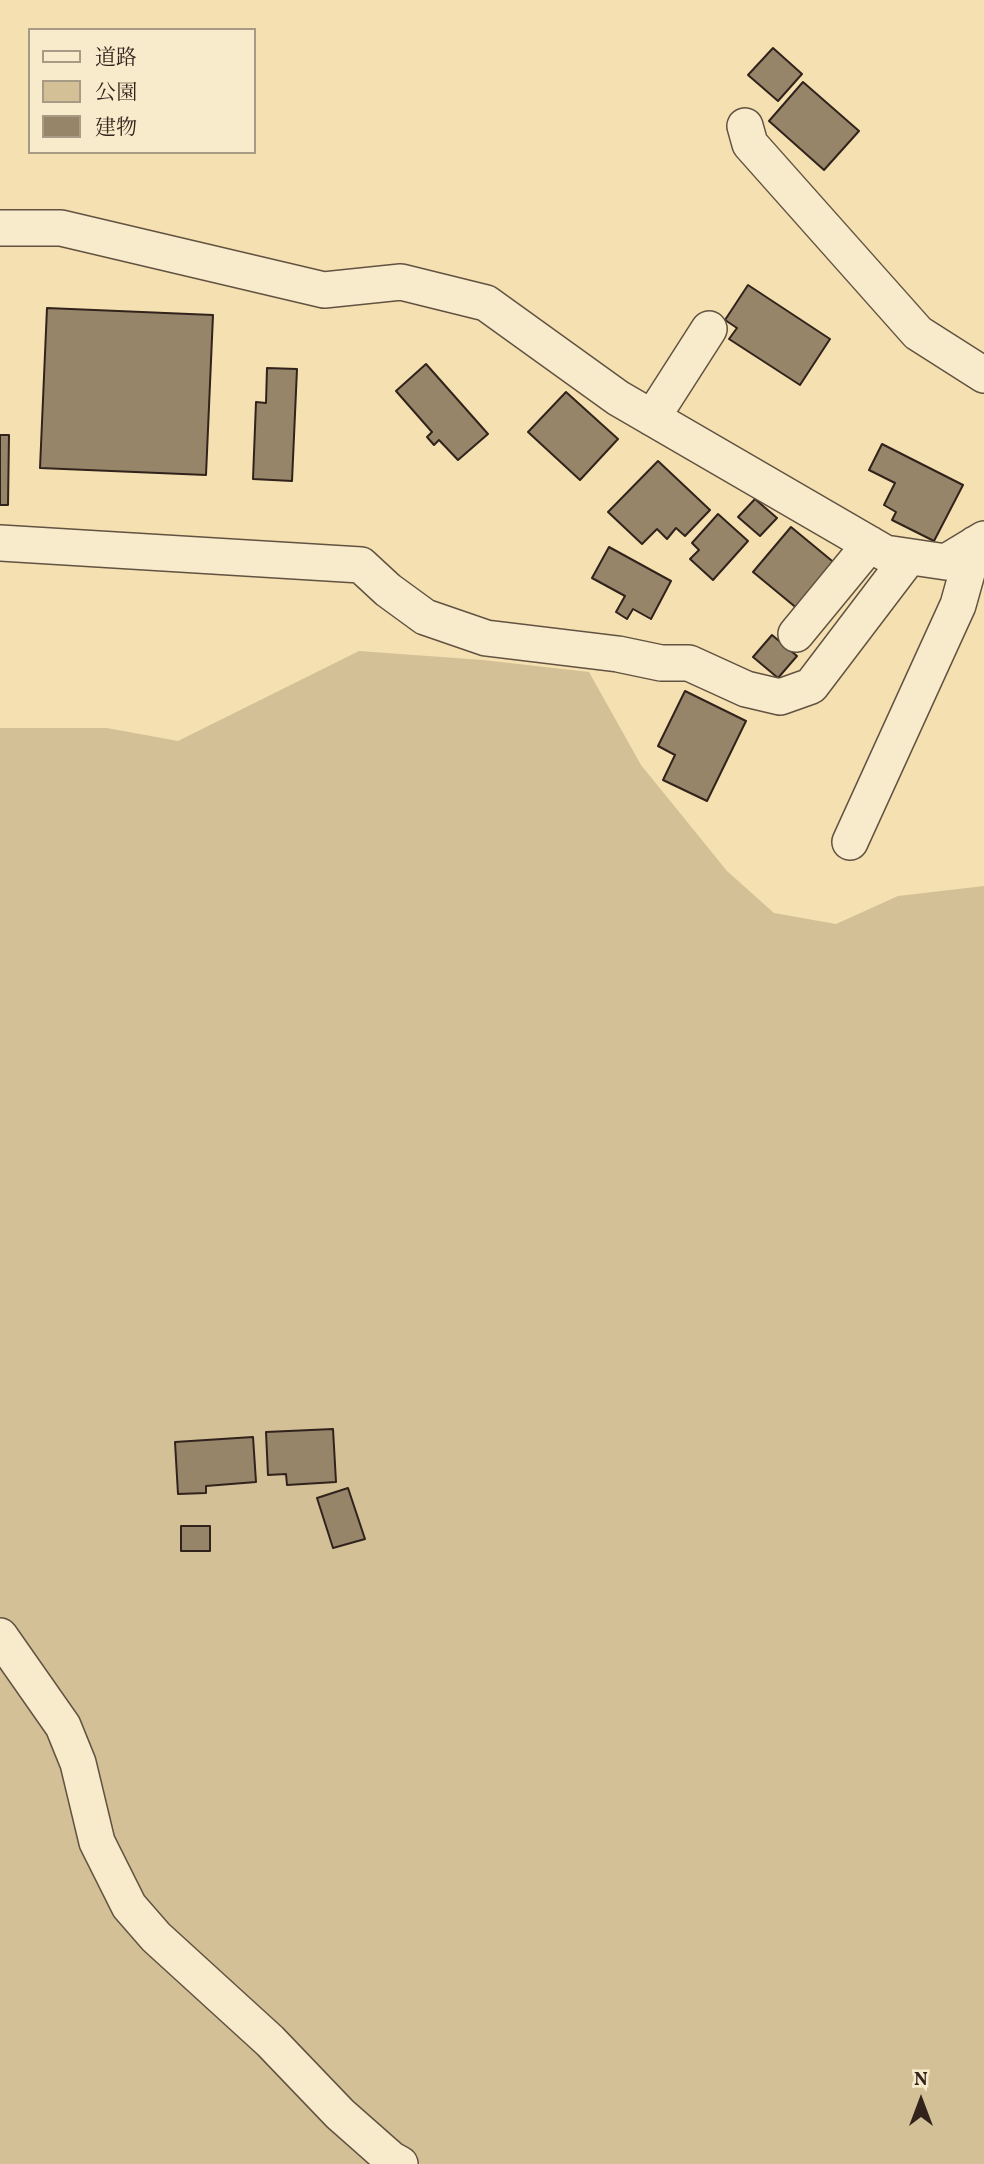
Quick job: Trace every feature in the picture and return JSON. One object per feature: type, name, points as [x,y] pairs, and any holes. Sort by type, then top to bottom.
[{"type":"street","points":[[745,126],[750,144],[918,333],[984,375]]},
{"type":"street","points":[[0,228],[61,228],[324,290],[401,282],[486,303],[618,398],[885,553],[946,562],[980,541]]},
{"type":"street","points":[[652,418],[709,329]]},
{"type":"street","points":[[850,842],[957,605],[980,541]]},
{"type":"street","points":[[0,543],[360,565],[425,617],[486,638],[618,654],[661,663],[689,663],[746,689],[780,697],[811,686],[909,556]]},
{"type":"street","points":[[796,634],[870,544]]},
{"type":"street","points":[[0,1636],[63,1726],[78,1763],[97,1842],[129,1906],[156,1937],[270,2041],[340,2114],[391,2160],[400,2164]]},
{"type":"green space","points":[[359,651],[483,660],[589,672],[641,765],[727,871],[774,913],[836,924],[898,896],[984,886],[984,2164],[0,2164],[0,728],[107,728],[178,741]]},
{"type":"building","points":[[773,48],[802,74],[778,101],[748,75]]},
{"type":"building","points":[[803,82],[859,131],[824,170],[769,121]]},
{"type":"building","points":[[748,285],[830,339],[800,385],[729,339],[737,328],[725,320]]},
{"type":"building","points":[[47,308],[213,315],[206,475],[40,468]]},
{"type":"building","points":[[426,364],[488,434],[458,460],[439,440],[434,445],[427,437],[432,432],[396,391]]},
{"type":"building","points":[[267,368],[297,369],[292,481],[253,479],[256,402],[266,403]]},
{"type":"building","points":[[566,392],[618,439],[580,480],[528,432]]},
{"type":"building","points":[[0,435],[9,435],[8,505],[0,505]]},
{"type":"building","points":[[882,444],[963,485],[934,541],[892,520],[896,512],[884,505],[895,483],[869,470]]},
{"type":"building","points":[[658,461],[710,510],[685,536],[676,528],[667,539],[657,529],[642,544],[608,512]]},
{"type":"building","points":[[755,499],[777,518],[760,536],[738,517]]},
{"type":"building","points":[[718,514],[748,541],[713,580],[690,559],[699,550],[692,543]]},
{"type":"building","points":[[791,527],[837,565],[799,610],[753,572]]},
{"type":"building","points":[[609,547],[671,581],[651,619],[633,609],[627,619],[616,612],[625,596],[592,578]]},
{"type":"building","points":[[772,635],[797,656],[778,678],[753,657]]},
{"type":"building","points":[[685,691],[746,721],[707,801],[663,780],[675,755],[658,746]]},
{"type":"building","points":[[333,1429],[336,1482],[287,1485],[286,1474],[268,1475],[266,1432]]},
{"type":"building","points":[[253,1437],[256,1482],[206,1486],[206,1493],[178,1494],[175,1442]]},
{"type":"building","points":[[348,1488],[365,1539],[333,1548],[317,1498]]},
{"type":"building","points":[[181,1526],[210,1526],[210,1551],[181,1551]]}]
